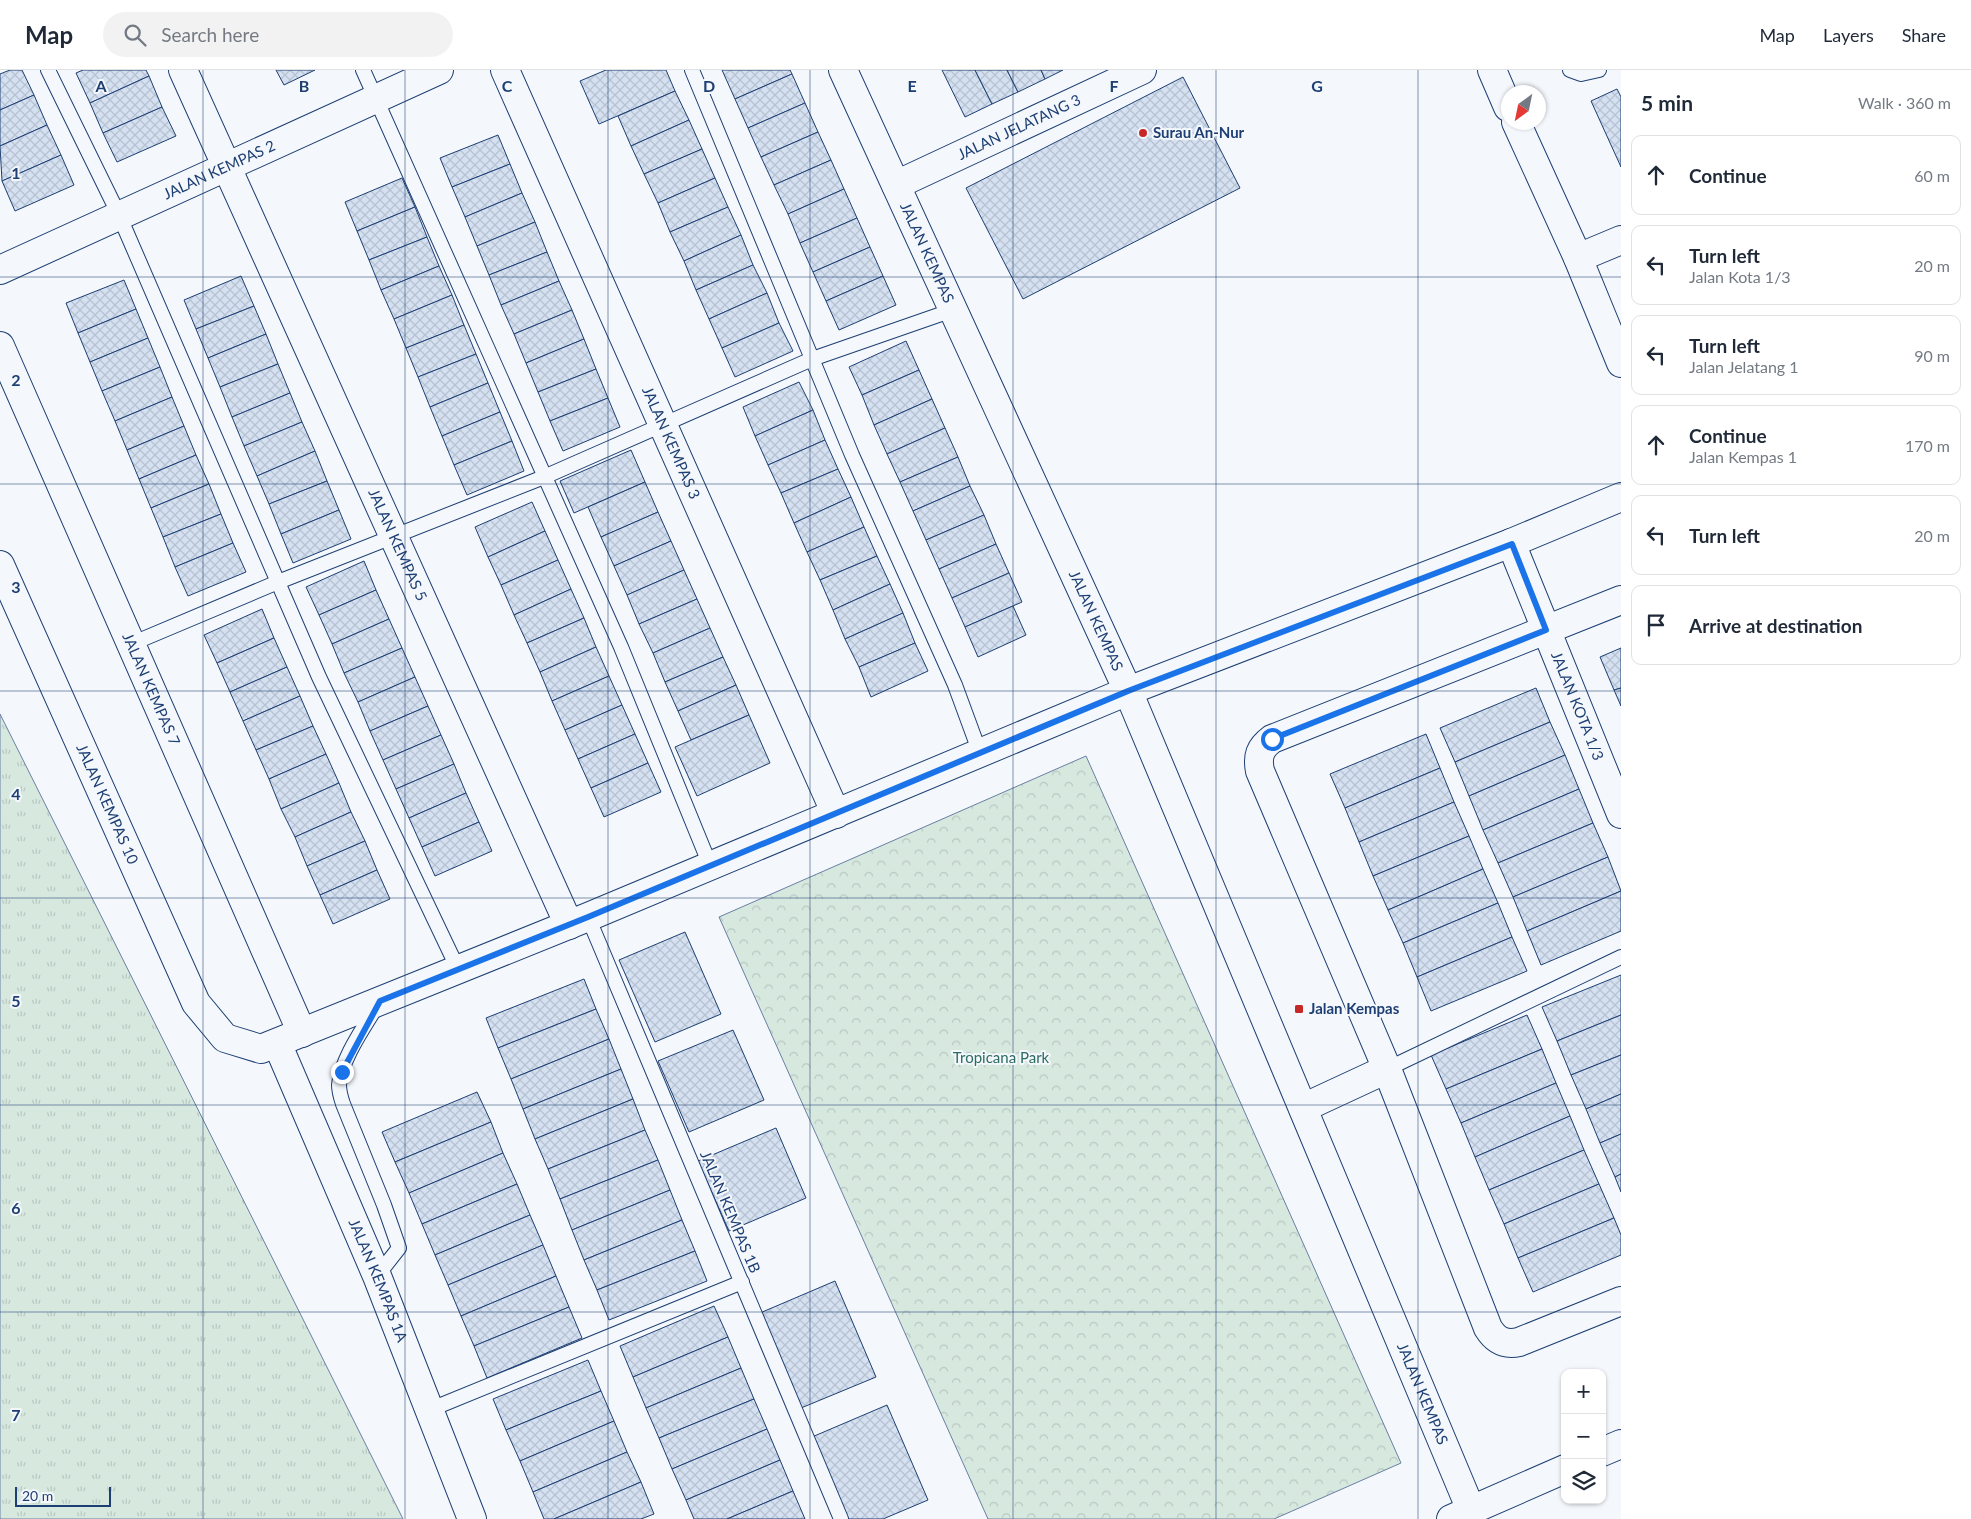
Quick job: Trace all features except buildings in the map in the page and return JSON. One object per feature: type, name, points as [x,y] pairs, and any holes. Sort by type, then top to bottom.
[{"type":"street","name":"JALAN KEMPAS 5","points":[[183,70],[394,538],[579,921]]},
{"type":"street","name":"JALAN KEMPAS 2","points":[[0,270],[438,70]]},
{"type":"street","name":"JALAN KEMPAS 3","points":[[505,70],[836,814]]},
{"type":"street","name":"JALAN KEMPAS","points":[[843,70],[1128,691],[1302,1108],[1461,1515]]},
{"type":"street","name":"JALAN JELATANG 3","points":[[896,185],[1142,70]]},
{"type":"street","points":[[1492,70],[1501,90]]},
{"type":"street","points":[[1520,130],[1578,258],[1621,363]]},
{"type":"street","points":[[1578,258],[1621,240]]},
{"type":"street","name":"JALAN KEMPAS 7","points":[[0,346],[131,644],[289,1038]]},
{"type":"street","points":[[289,1038],[579,921],[1128,691],[1512,544],[1621,497]]},
{"type":"street","name":"JALAN KOTA 1/3","points":[[1512,544],[1621,814]]},
{"type":"street","name":"JALAN KEMPAS 10","points":[[0,565],[196,1003],[225,1038],[261,1049],[289,1038]]},
{"type":"street","points":[[1621,600],[1272,739],[1265,744],[1260,752],[1260,771],[1387,1070],[1488,1328],[1493,1336],[1501,1342],[1510,1344],[1519,1342],[1621,1301]]},
{"type":"street","name":"JALAN KEMPAS 1A","points":[[289,1038],[377,1276],[472,1519]]},
{"type":"street","points":[[1302,1108],[1387,1070]]},
{"type":"street","points":[[1606,1450],[1621,1444]]},
{"type":"street","points":[[1461,1515],[1561,1471]]},
{"type":"lane","points":[[48,70],[119,215],[319,677],[458,969]]},
{"type":"lane","points":[[363,70],[620,647],[710,865]]},
{"type":"lane","points":[[692,70],[852,455],[954,685],[980,753]]},
{"type":"lane","points":[[1570,70],[1581,74],[1599,70]]},
{"type":"lane","points":[[131,644],[278,582],[394,538],[544,477],[812,359],[953,310]]},
{"type":"lane","name":"JALAN KEMPAS 1B","points":[[579,921],[742,1282],[841,1519]]},
{"type":"lane","points":[[1387,1070],[1621,957]]},
{"type":"lane","points":[[377,1276],[399,1248],[384,1205],[342,1104],[339,1086],[348,1057],[380,1001]]},
{"type":"lane","points":[[429,1410],[742,1282]]},
{"type":"green space","points":[[0,714],[403,1519],[0,1519]]},
{"type":"green space","name":"Tropicana Park","points":[[1086,756],[1401,1463],[1274,1519],[988,1519],[719,917]]},
{"type":"place","name":"Surau An-Nur","points":[[1143,133]]},
{"type":"place","name":"Jalan Kempas","points":[[1299,1009]]},
{"type":"route","points":[[342,1072],[348,1057],[380,1001],[588,917],[1128,691],[1512,544],[1546,630],[1272,739]]}]
